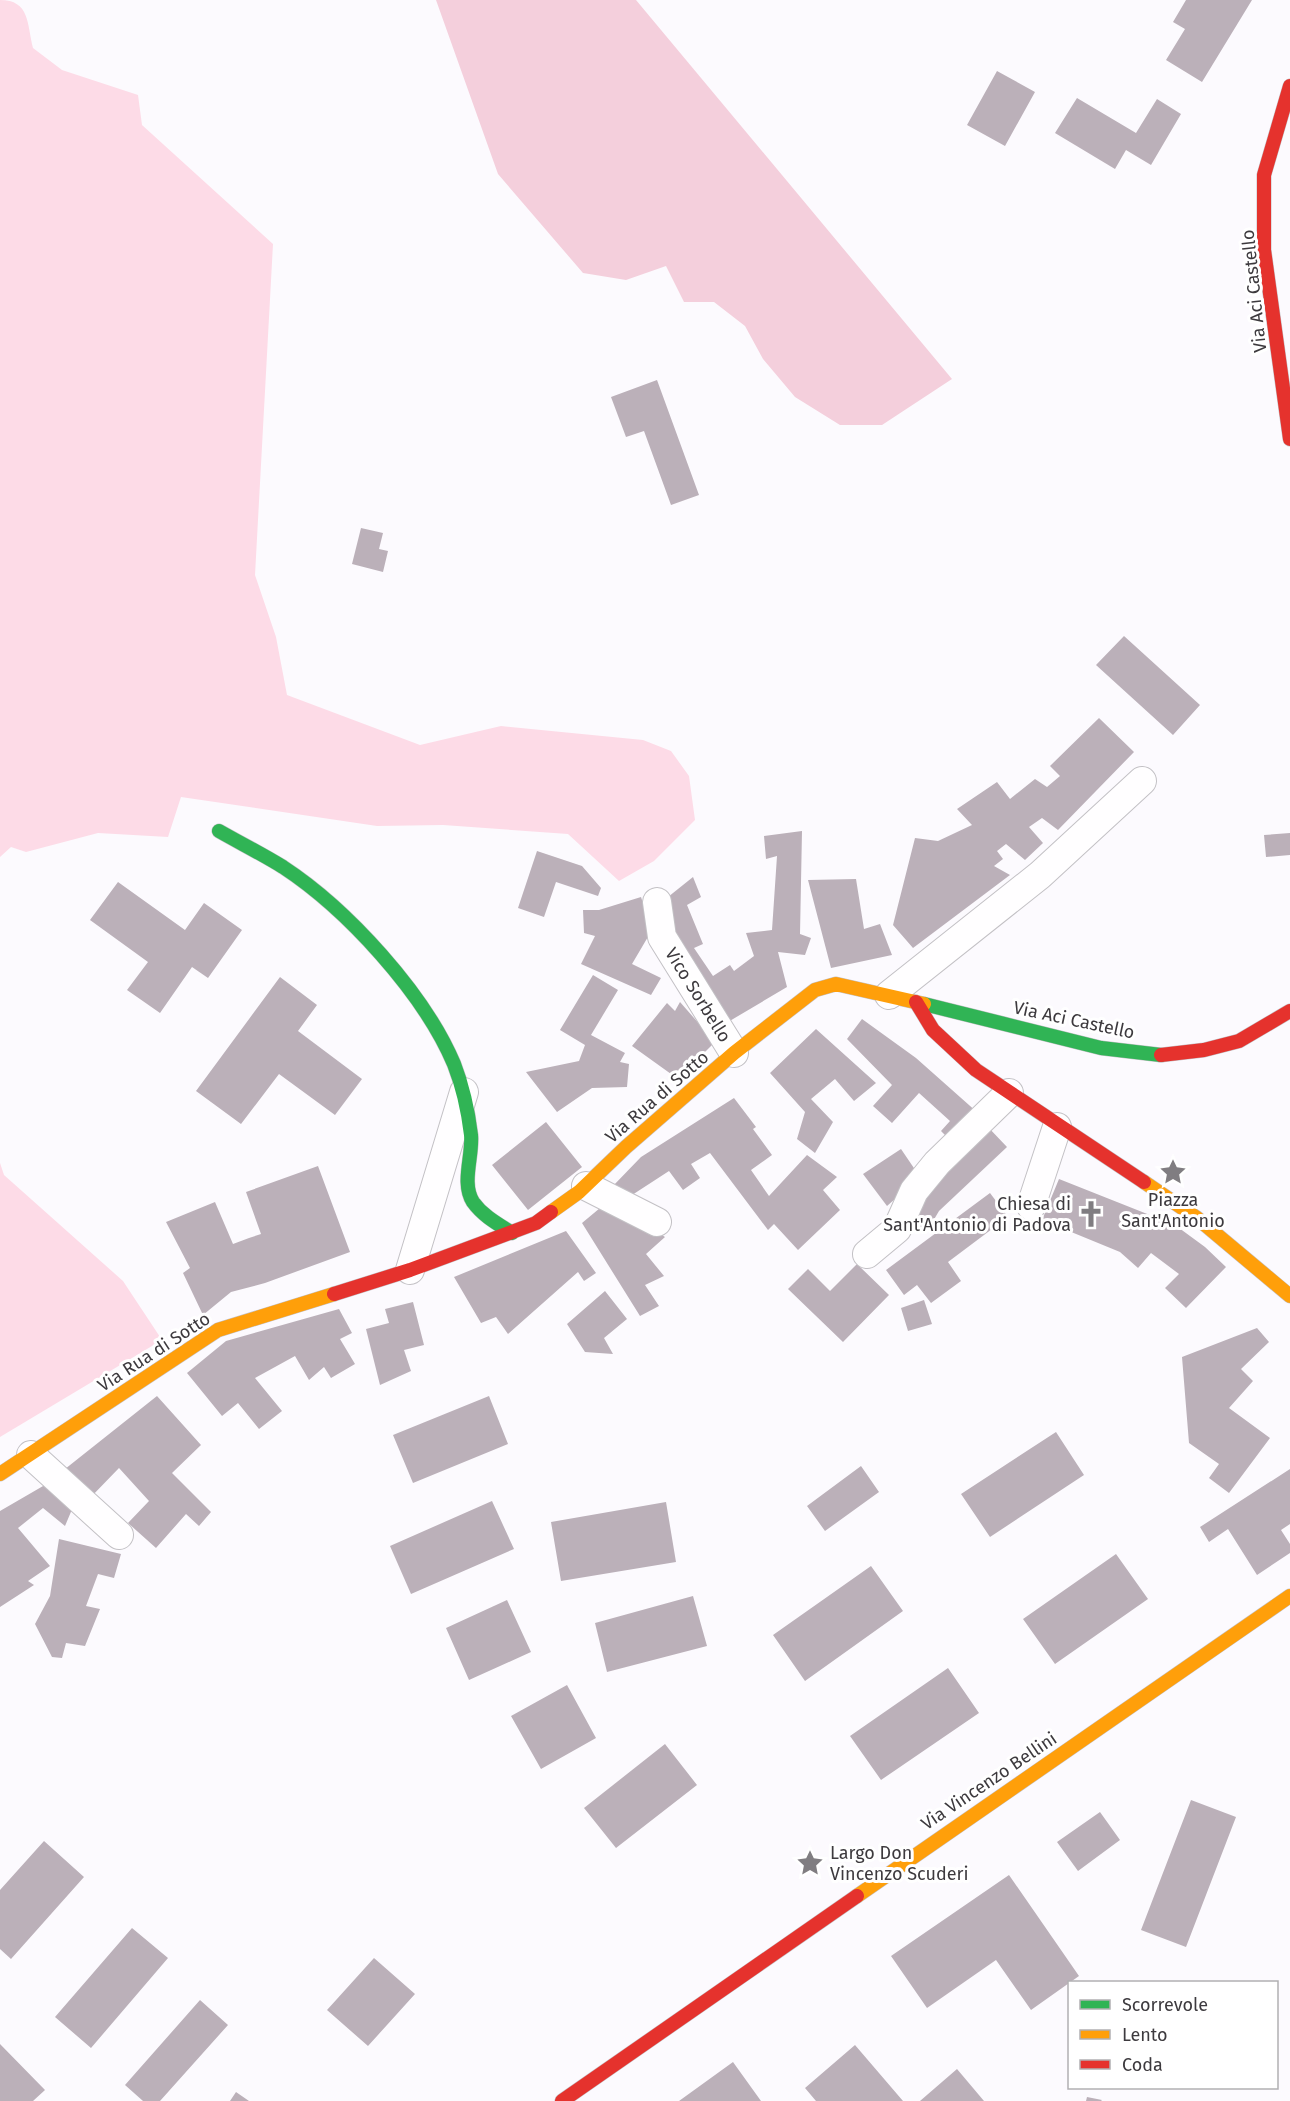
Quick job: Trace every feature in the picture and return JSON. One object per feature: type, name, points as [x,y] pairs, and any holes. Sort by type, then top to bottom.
[{"type":"street","name":"Via Aci Castello","points":[[1290,86],[1281,110],[1264,175],[1264,250],[1287,386],[1290,439]]},
{"type":"street","points":[[889,995],[1040,875],[1142,781]]},
{"type":"street","points":[[219,831],[283,867],[330,903],[390,964],[421,1007],[453,1062],[464,1092],[471,1137],[468,1184],[472,1200],[483,1214],[512,1233]]},
{"type":"street","name":"Vico Sorbello","points":[[657,902],[662,937],[734,1053]]},
{"type":"street","name":"Via Rua di Sotto","points":[[0,1474],[218,1330],[410,1270],[536,1223],[586,1186],[626,1147],[734,1053],[815,990],[836,984],[916,1002]]},
{"type":"street","name":"Via Aci Castello","points":[[916,1002],[1101,1048],[1161,1056],[1204,1050],[1239,1041],[1290,1011]]},
{"type":"street","points":[[916,1002],[933,1030],[976,1070],[1057,1127],[1197,1218],[1290,1296]]},
{"type":"street","points":[[410,1270],[464,1092]]},
{"type":"street","points":[[867,1254],[897,1229],[914,1191],[937,1163],[1009,1093]]},
{"type":"street","points":[[1031,1206],[1057,1127]]},
{"type":"street","points":[[586,1186],[657,1222]]},
{"type":"street","points":[[31,1455],[119,1535]]},
{"type":"street","name":"Via Vincenzo Bellini","points":[[562,2101],[1290,1596]]},
{"type":"shaded area","points":[[0,0],[10,1],[22,9],[28,22],[33,48],[62,70],[138,95],[142,125],[273,244],[255,575],[276,637],[287,695],[420,745],[501,726],[643,740],[671,751],[689,776],[695,820],[654,861],[619,881],[568,834],[443,825],[377,826],[181,797],[168,837],[98,833],[26,852],[11,847],[0,857]]},
{"type":"shaded area","points":[[436,0],[636,0],[952,379],[882,425],[840,425],[795,397],[763,359],[745,326],[714,302],[684,302],[666,266],[626,280],[583,273],[498,174]]},
{"type":"shaded area","points":[[0,1163],[4,1175],[123,1281],[162,1340],[0,1437]]},
{"type":"building","points":[[1186,0],[1252,0],[1202,82],[1166,60],[1185,29],[1173,22]]},
{"type":"building","points":[[997,71],[1035,92],[1005,146],[967,125]]},
{"type":"building","points":[[1077,98],[1136,133],[1157,99],[1181,114],[1151,165],[1126,150],[1115,169],[1055,133]]},
{"type":"building","points":[[657,380],[699,495],[671,505],[644,431],[626,437],[611,397]]},
{"type":"building","points":[[361,528],[383,533],[379,549],[388,551],[383,572],[352,564]]},
{"type":"building","points":[[1124,636],[1200,705],[1173,735],[1096,665]]},
{"type":"building","points":[[1099,718],[1134,752],[1058,830],[1042,818],[1029,827],[1043,843],[1025,860],[1006,844],[997,851],[1003,859],[994,866],[1010,875],[913,948],[893,925],[915,838],[938,841],[972,825],[957,809],[997,782],[1010,799],[1035,779],[1047,787],[1060,776],[1050,766]]},
{"type":"building","points":[[802,831],[800,934],[811,938],[805,955],[778,952],[787,987],[728,1022],[670,930],[668,897],[693,877],[701,897],[687,905],[703,944],[694,948],[713,976],[730,965],[734,971],[754,956],[746,933],[772,930],[777,856],[766,859],[764,836]]},
{"type":"building","points":[[1290,833],[1290,855],[1266,857],[1264,835]]},
{"type":"building","points":[[537,851],[582,866],[601,888],[598,896],[556,882],[544,917],[518,908]]},
{"type":"building","points":[[856,879],[864,929],[880,924],[892,955],[831,968],[808,880]]},
{"type":"building","points":[[118,882],[185,930],[204,903],[242,930],[208,978],[192,967],[160,1013],[127,990],[148,962],[90,920]]},
{"type":"building","points":[[641,897],[652,930],[632,964],[661,978],[651,995],[581,964],[595,936],[584,933],[583,910],[599,910]]},
{"type":"building","points":[[593,975],[618,990],[591,1035],[625,1053],[620,1062],[629,1064],[627,1087],[592,1088],[557,1112],[526,1072],[579,1061],[585,1045],[560,1030]]},
{"type":"building","points":[[280,977],[317,1005],[298,1031],[362,1079],[335,1115],[279,1074],[241,1124],[196,1091]]},
{"type":"building","points":[[680,1002],[715,1042],[678,1079],[632,1046],[667,1003],[675,1011]]},
{"type":"building","points":[[862,1019],[916,1058],[978,1113],[951,1141],[941,1131],[950,1121],[919,1093],[892,1123],[873,1106],[892,1085],[847,1039]]},
{"type":"building","points":[[816,1029],[876,1083],[854,1101],[835,1079],[811,1099],[833,1122],[815,1153],[797,1139],[805,1112],[770,1073]]},
{"type":"building","points":[[734,1098],[756,1127],[753,1129],[772,1155],[751,1170],[769,1196],[807,1155],[837,1177],[823,1190],[840,1210],[798,1250],[774,1224],[768,1230],[710,1153],[691,1164],[700,1178],[683,1190],[669,1171],[629,1197],[612,1187],[641,1157]]},
{"type":"building","points":[[546,1122],[582,1167],[528,1210],[492,1165]]},
{"type":"building","points":[[987,1126],[1007,1147],[939,1211],[926,1233],[910,1227],[919,1192]]},
{"type":"building","points":[[901,1149],[920,1177],[887,1206],[863,1174]]},
{"type":"building","points":[[318,1166],[350,1252],[265,1283],[231,1292],[203,1315],[183,1273],[190,1268],[166,1222],[215,1202],[233,1244],[261,1234],[246,1192]]},
{"type":"building","points":[[1059,1179],[1175,1225],[1205,1247],[1226,1267],[1186,1308],[1165,1288],[1179,1274],[1151,1253],[1138,1268],[1120,1252],[1042,1220]]},
{"type":"building","points":[[990,1193],[1008,1217],[948,1262],[961,1281],[931,1303],[917,1285],[904,1295],[886,1270]]},
{"type":"building","points":[[606,1203],[627,1212],[665,1237],[646,1254],[664,1276],[645,1285],[659,1306],[640,1316],[582,1223]]},
{"type":"building","points":[[566,1231],[596,1273],[584,1281],[578,1272],[508,1334],[496,1317],[481,1323],[454,1277]]},
{"type":"building","points":[[857,1264],[889,1295],[843,1342],[788,1289],[808,1269],[830,1291]]},
{"type":"building","points":[[605,1291],[627,1319],[604,1338],[613,1354],[585,1352],[567,1324]]},
{"type":"building","points":[[924,1300],[932,1324],[908,1331],[901,1308]]},
{"type":"building","points":[[413,1302],[424,1345],[404,1350],[411,1371],[380,1385],[366,1329],[389,1323],[385,1309]]},
{"type":"building","points":[[339,1309],[352,1333],[340,1339],[355,1364],[331,1378],[324,1367],[309,1380],[295,1356],[255,1378],[282,1411],[259,1429],[238,1403],[222,1416],[187,1373],[226,1341]]},
{"type":"building","points":[[1257,1328],[1269,1342],[1241,1369],[1253,1381],[1229,1408],[1270,1438],[1229,1493],[1209,1478],[1219,1464],[1189,1443],[1182,1357]]},
{"type":"building","points":[[157,1396],[201,1445],[172,1473],[211,1512],[199,1526],[186,1514],[156,1548],[128,1523],[149,1501],[119,1468],[89,1499],[60,1473]]},
{"type":"building","points":[[489,1396],[508,1444],[413,1483],[393,1435]]},
{"type":"building","points":[[1056,1432],[1084,1475],[990,1537],[961,1494]]},
{"type":"building","points":[[861,1466],[879,1492],[825,1531],[807,1506]]},
{"type":"building","points":[[1290,1469],[1290,1524],[1281,1530],[1290,1544],[1290,1553],[1257,1575],[1228,1529],[1209,1542],[1200,1527]]},
{"type":"building","points":[[50,1482],[73,1507],[65,1526],[43,1508],[18,1528],[50,1566],[28,1581],[34,1585],[0,1607],[0,1511]]},
{"type":"building","points":[[492,1501],[514,1549],[411,1594],[390,1546]]},
{"type":"building","points":[[666,1502],[676,1562],[561,1581],[551,1522]]},
{"type":"building","points":[[59,1539],[121,1554],[114,1578],[98,1574],[86,1606],[100,1609],[85,1646],[66,1643],[62,1658],[52,1657],[35,1624],[50,1596]]},
{"type":"building","points":[[1116,1554],[1148,1599],[1055,1664],[1023,1619]]},
{"type":"building","points":[[871,1566],[903,1611],[805,1681],[773,1635]]},
{"type":"building","points":[[693,1596],[707,1646],[607,1672],[595,1623]]},
{"type":"building","points":[[507,1600],[531,1652],[469,1680],[446,1628]]},
{"type":"building","points":[[948,1668],[979,1713],[881,1780],[850,1736]]},
{"type":"building","points":[[567,1685],[596,1738],[541,1769],[511,1716]]},
{"type":"building","points":[[665,1744],[697,1785],[616,1848],[584,1808]]},
{"type":"building","points":[[1191,1800],[1236,1817],[1186,1947],[1141,1930]]},
{"type":"building","points":[[1100,1812],[1120,1840],[1078,1871],[1057,1842]]},
{"type":"building","points":[[44,1841],[84,1877],[11,1959],[0,1949],[0,1890]]},
{"type":"building","points":[[1009,1875],[1079,1976],[1068,1981],[1068,1984],[1031,2010],[996,1960],[927,2008],[891,1956]]},
{"type":"building","points":[[132,1928],[168,1958],[91,2048],[55,2017]]},
{"type":"building","points":[[374,1958],[415,1994],[368,2046],[327,2010]]},
{"type":"building","points":[[200,2000],[228,2025],[160,2101],[143,2101],[125,2085]]},
{"type":"building","points":[[0,2044],[45,2090],[33,2101],[0,2101]]},
{"type":"building","points":[[855,2045],[903,2101],[816,2101],[805,2088]]},
{"type":"building","points":[[733,2062],[761,2101],[679,2101]]},
{"type":"building","points":[[957,2069],[984,2101],[920,2101]]},
{"type":"building","points":[[236,2092],[249,2101],[230,2101]]},
{"type":"building","points":[[1087,2097],[1102,2100],[1086,2101]]},
{"type":"traffic: fast","points":[[219,831],[283,867],[332,906],[381,955],[424,1009],[454,1064],[467,1108],[471,1135],[468,1178],[470,1195],[481,1211],[512,1233]]},
{"type":"traffic: fast","points":[[924,1004],[1101,1048],[1161,1055]]},
{"type":"traffic: slow","points":[[551,1212],[579,1192],[626,1147],[734,1053],[815,990],[836,984],[924,1004]]},
{"type":"traffic: slow","points":[[1144,1182],[1197,1218],[1290,1296]]},
{"type":"traffic: slow","points":[[0,1474],[218,1330],[334,1294]]},
{"type":"traffic: slow","points":[[857,1896],[1290,1596]]},
{"type":"traffic: jam","points":[[1290,86],[1264,175],[1264,250],[1290,439]]},
{"type":"traffic: jam","points":[[916,1002],[933,1030],[976,1070],[1144,1182]]},
{"type":"traffic: jam","points":[[1161,1055],[1204,1050],[1239,1041],[1290,1011]]},
{"type":"traffic: jam","points":[[334,1294],[410,1270],[536,1223],[551,1212]]},
{"type":"traffic: jam","points":[[562,2101],[857,1896]]},
{"type":"place","name":"Piazza Sant'Antonio","points":[[1173,1172]]},
{"type":"place","name":"Chiesa di Sant'Antonio di Padova","points":[[1091,1214]]},
{"type":"place","name":"Largo Don Vincenzo Scuderi","points":[[810,1863]]}]
